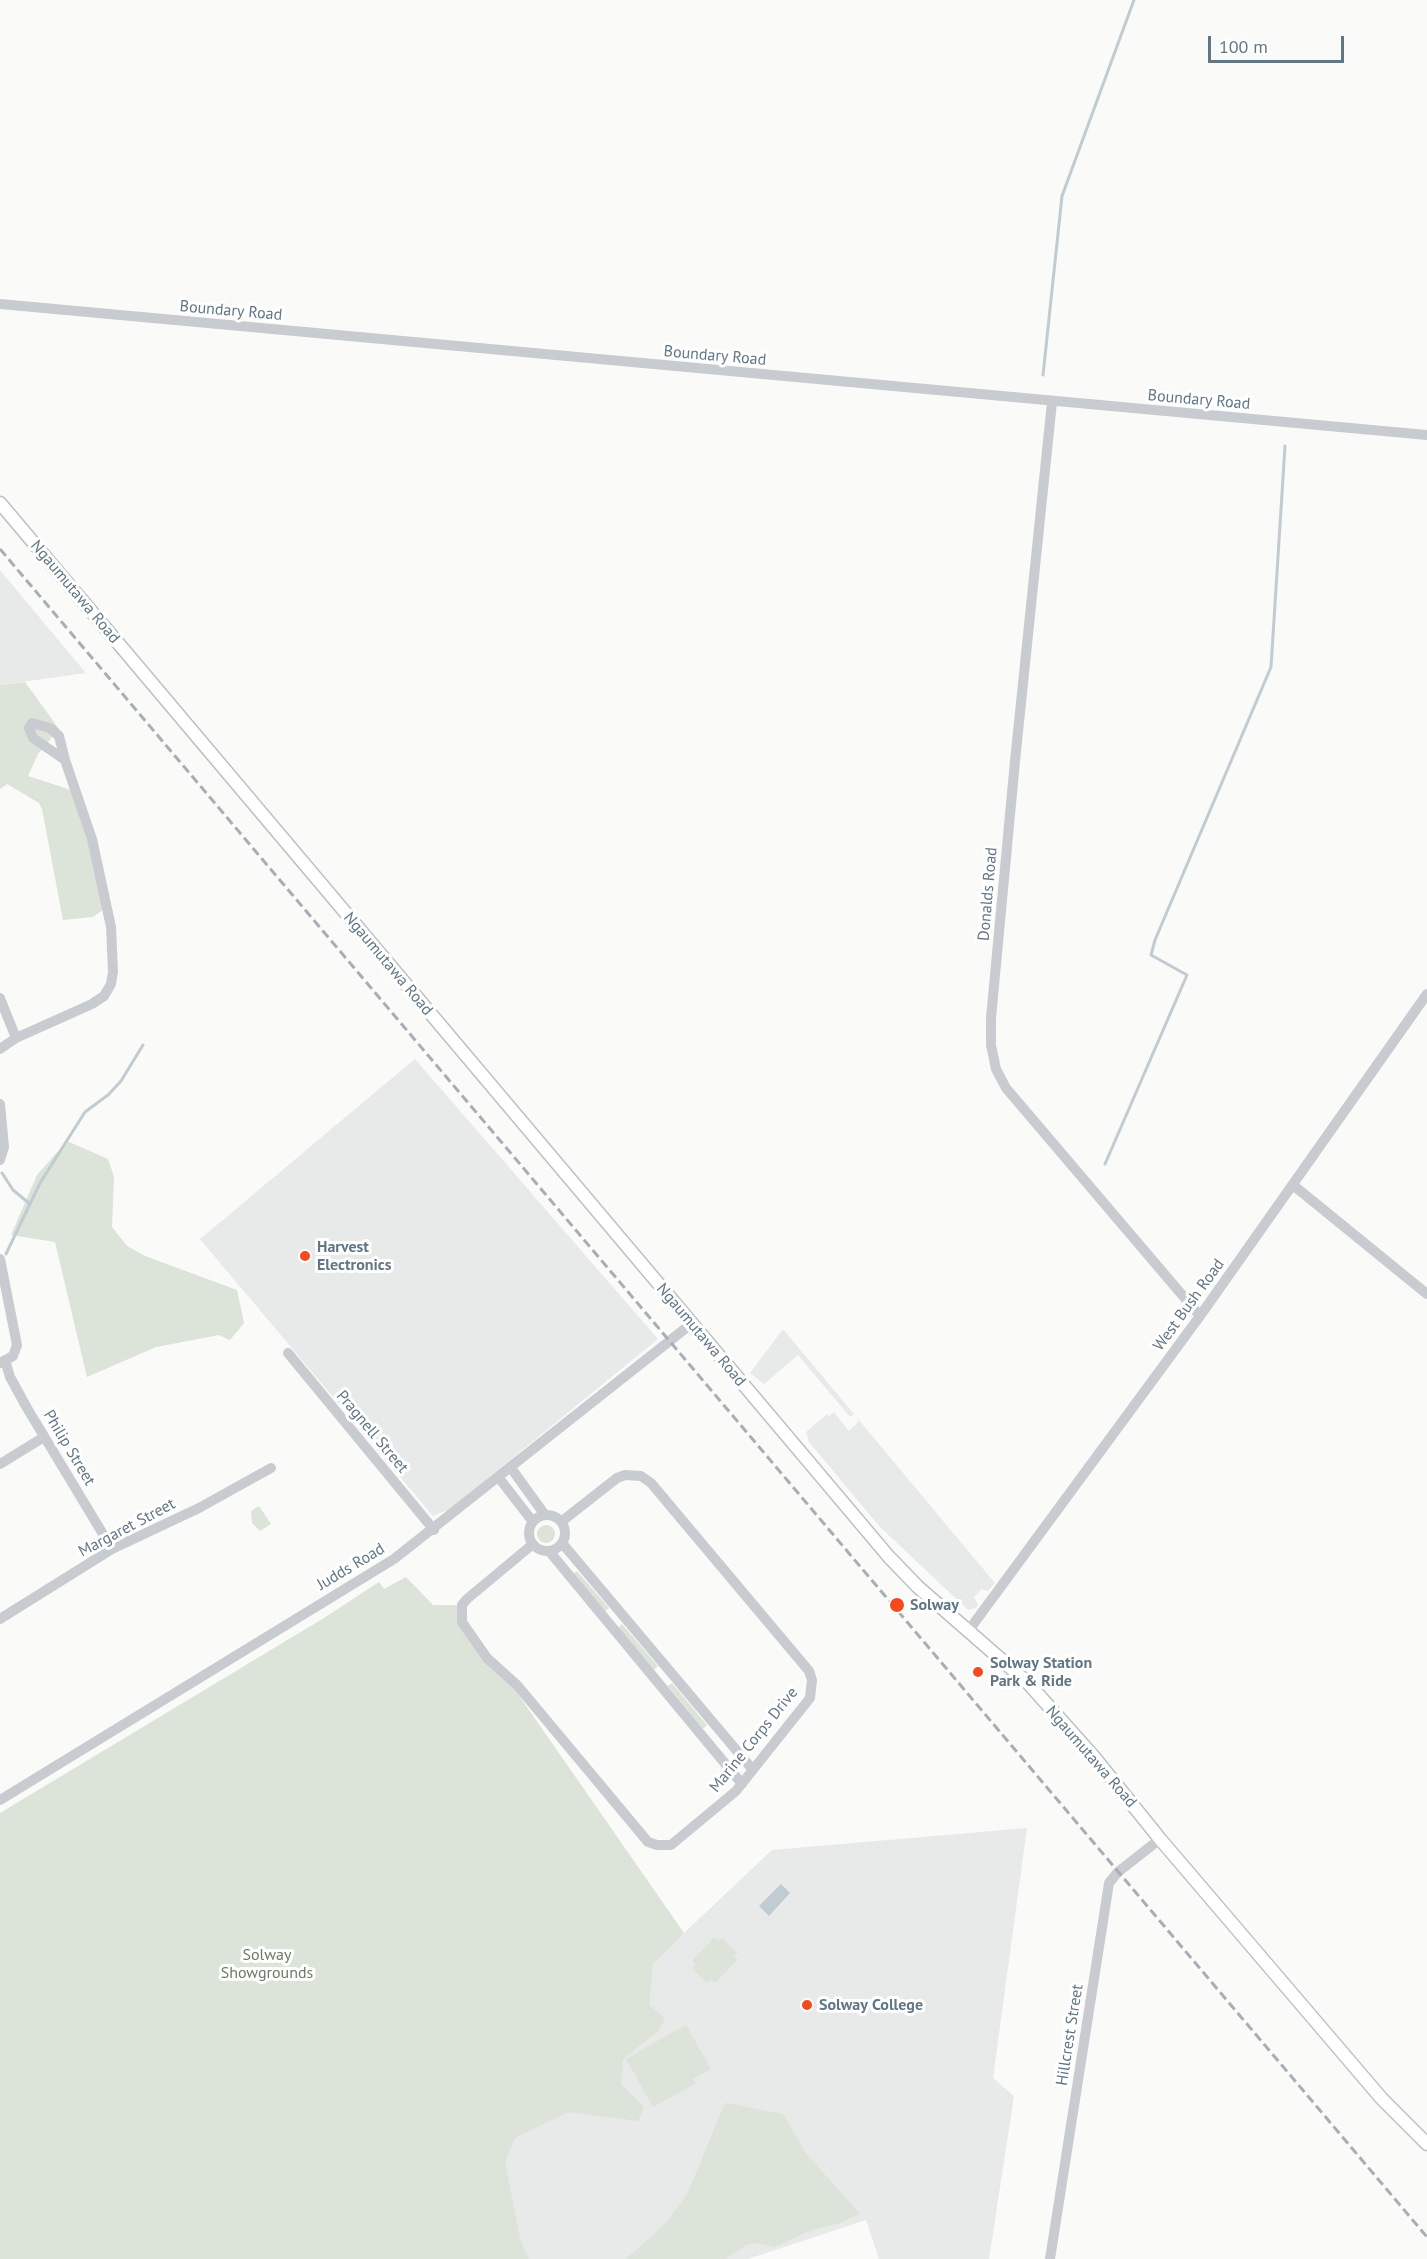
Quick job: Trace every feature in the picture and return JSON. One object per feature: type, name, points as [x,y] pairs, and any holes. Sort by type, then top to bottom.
[{"type":"main road","name":"Ngaumutawa Road","points":[[0,503],[889,1557],[918,1587],[1028,1683],[1094,1757],[1160,1839],[1382,2099],[1427,2144]]},
{"type":"street","name":"Boundary Road","points":[[0,304],[1427,435]]},
{"type":"street","name":"Donalds Road","points":[[1052,402],[1015,761],[991,1018],[991,1045],[996,1069],[1006,1088],[1200,1316]]},
{"type":"street","points":[[0,1049],[16,1038],[92,1004],[104,996],[111,984],[113,972],[111,927],[100,870],[65,760]]},
{"type":"street","name":"West Bush Road","points":[[969,1630],[1200,1316],[1427,994]]},
{"type":"street","points":[[0,998],[16,1038]]},
{"type":"street","points":[[0,1104],[4,1147],[0,1160]]},
{"type":"street","points":[[1293,1185],[1427,1294]]},
{"type":"street","points":[[0,1259],[17,1345],[16,1352],[3,1361]]},
{"type":"street","name":"Judds Road","points":[[0,1800],[385,1565],[434,1530],[691,1324]]},
{"type":"street","name":"Pragnell Street","points":[[288,1353],[434,1530]]},
{"type":"street","name":"Philip Street","points":[[3,1361],[44,1437],[61,1461],[112,1549]]},
{"type":"street","points":[[0,1464],[44,1437]]},
{"type":"street","name":"Margaret Street","points":[[0,1619],[112,1549],[199,1508],[271,1468]]},
{"type":"street","points":[[511,1468],[545,1515]]},
{"type":"street","name":"Marine Corps Drive","points":[[533,1544],[467,1599],[462,1605],[462,1622],[488,1658],[517,1685],[648,1842],[657,1845],[671,1845],[726,1801],[742,1784],[810,1698],[813,1689],[809,1671],[651,1483],[641,1476],[625,1475],[617,1479],[561,1522]]},
{"type":"street","points":[[499,1478],[533,1522]]},
{"type":"street","points":[[549,1551],[562,1543],[565,1535],[561,1522],[554,1516],[545,1515],[533,1522],[529,1533],[533,1544],[549,1551],[742,1784]]},
{"type":"street","points":[[562,1543],[618,1613],[753,1770]]},
{"type":"street","points":[[608,1623],[618,1613]]},
{"type":"street","points":[[657,1681],[668,1672]]},
{"type":"street","points":[[707,1740],[717,1730]]},
{"type":"street","name":"Hillcrest Street","points":[[1050,2259],[1109,1883],[1118,1872],[1160,1839]]},
{"type":"shaded area","points":[[0,570],[86,673],[0,685]]},
{"type":"shaded area","points":[[415,1059],[658,1339],[450,1509],[433,1516],[200,1239]]},
{"type":"shaded area","points":[[783,1329],[854,1414],[850,1417],[798,1355],[764,1384],[750,1373]]},
{"type":"shaded area","points":[[834,1412],[849,1431],[859,1421],[854,1414],[995,1583],[988,1591],[981,1589],[974,1597],[978,1605],[976,1608],[968,1610],[879,1526],[809,1442],[806,1432],[827,1414],[829,1416]]},
{"type":"shaded area","name":"Solway College","points":[[1027,1828],[993,2078],[1014,2096],[989,2259],[879,2259],[866,2220],[748,2259],[490,2259],[472,2134],[546,2070],[684,1933],[772,1850]]},
{"type":"shaded area","points":[[781,1884],[790,1893],[769,1916],[759,1906]]},
{"type":"green space","points":[[25,682],[59,729],[38,754],[28,776],[74,791],[107,907],[93,917],[63,920],[42,809],[39,803],[7,784],[0,789],[0,685]]},
{"type":"green space","points":[[67,1141],[108,1159],[114,1177],[112,1227],[127,1246],[145,1256],[237,1290],[244,1323],[230,1340],[219,1335],[156,1347],[87,1377],[55,1242],[11,1235],[37,1175]]},
{"type":"green space","points":[[259,1506],[271,1524],[260,1531],[252,1523],[251,1511]]},
{"type":"green space","points":[[546,1525],[552,1528],[555,1534],[552,1540],[546,1543],[540,1540],[537,1534],[540,1528]]},
{"type":"green space","points":[[577,1571],[609,1608],[604,1612],[573,1574]]},
{"type":"green space","name":"Solway Showgrounds","points":[[406,1577],[433,1605],[456,1605],[684,1933],[653,1964],[649,2005],[665,2018],[659,2030],[623,2059],[621,2084],[644,2107],[638,2121],[568,2112],[515,2138],[505,2162],[521,2242],[529,2259],[0,2259],[0,1813],[324,1618],[379,1582],[384,1589]]},
{"type":"green space","points":[[622,1624],[658,1666],[654,1670],[618,1628]]},
{"type":"green space","points":[[672,1683],[707,1725],[703,1729],[668,1686]]},
{"type":"green space","points":[[714,1938],[719,1941],[722,1938],[737,1953],[734,1956],[737,1960],[715,1983],[711,1980],[707,1983],[692,1968],[696,1965],[692,1961]]},
{"type":"green space","points":[[686,2025],[711,2069],[693,2079],[695,2084],[653,2107],[626,2059]]},
{"type":"green space","points":[[725,2103],[783,2114],[805,2152],[860,2214],[840,2223],[811,2230],[775,2247],[756,2243],[746,2245],[725,2259],[626,2259],[665,2224],[687,2195]]},
{"type":"waterway","points":[[1043,375],[1062,196],[1134,0]]},
{"type":"waterway","points":[[1105,1164],[1187,975],[1151,955],[1155,940],[1271,667],[1285,446]]},
{"type":"waterway","points":[[6,1254],[40,1183],[85,1112],[108,1095],[121,1081],[143,1045]]},
{"type":"waterway","points":[[2,1173],[13,1190],[30,1204]]},
{"type":"railway","points":[[0,549],[1427,2237]]},
{"type":"place","name":"Harvest Electronics","points":[[305,1256]]},
{"type":"place","name":"Solway","points":[[897,1605]]},
{"type":"place","name":"Solway Station Park & Ride","points":[[978,1672]]},
{"type":"place","name":"Solway College","points":[[807,2005]]}]
